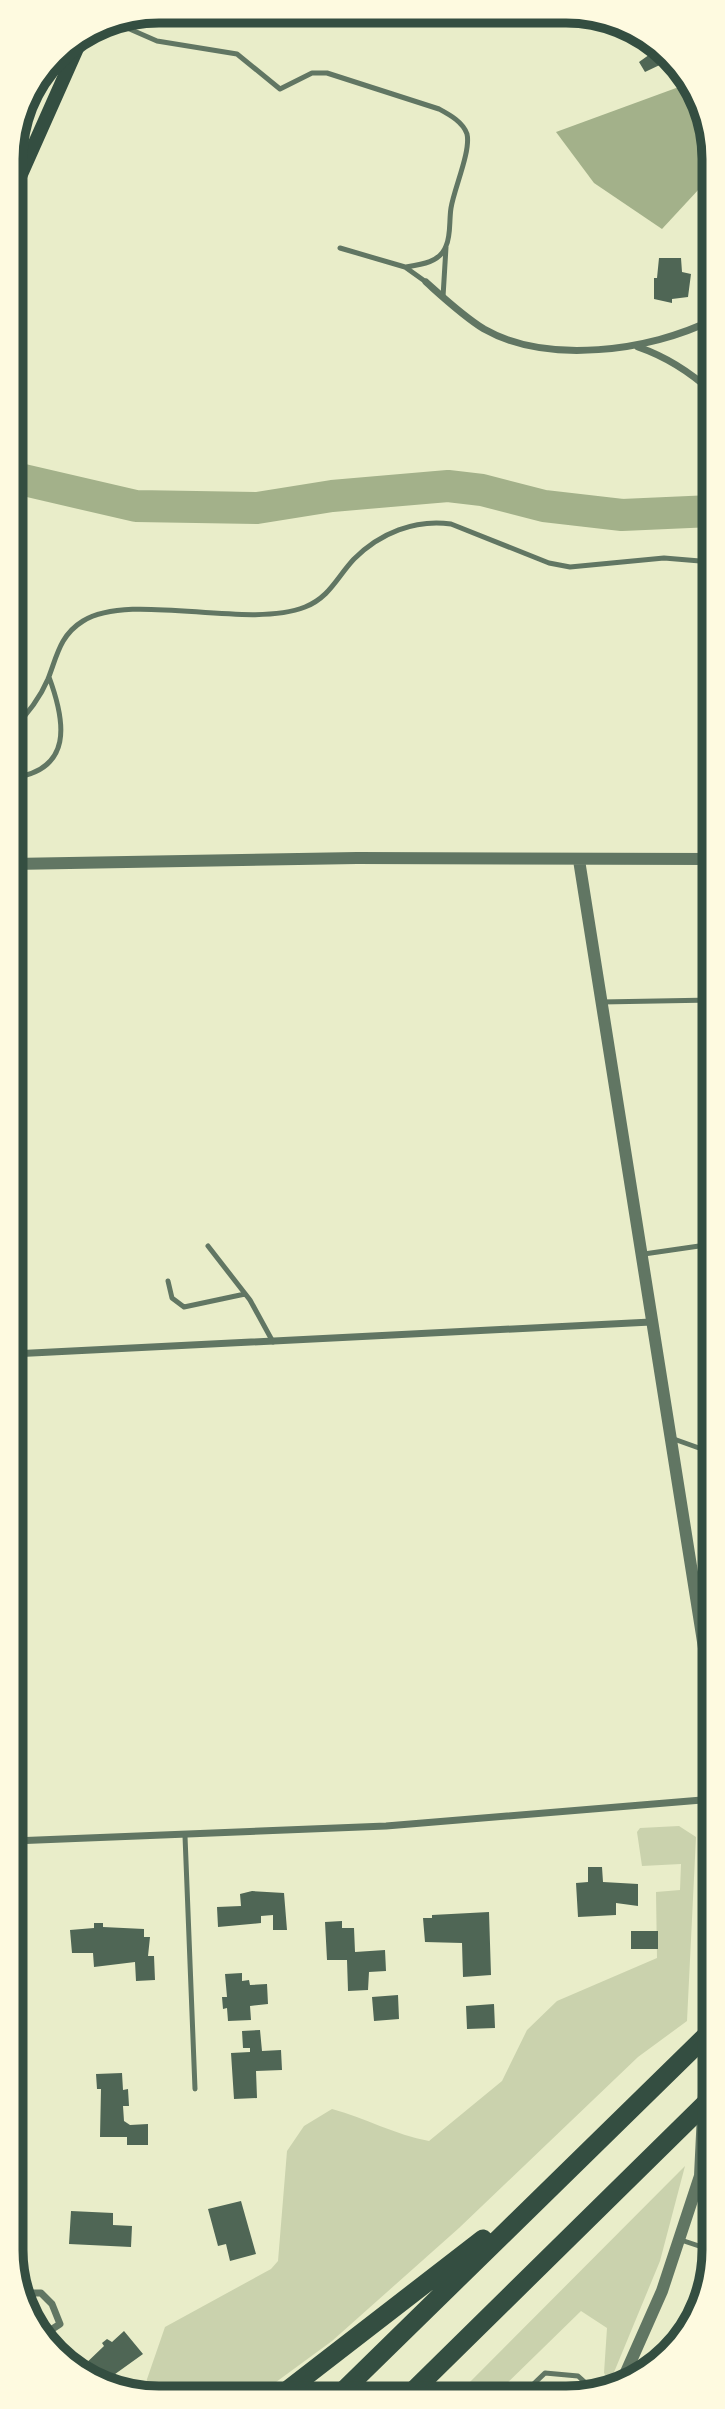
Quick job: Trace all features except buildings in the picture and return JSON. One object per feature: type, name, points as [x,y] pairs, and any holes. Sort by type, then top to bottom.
[{"type":"highway","points":[[348,2386],[702,2040]]},
{"type":"highway","points":[[418,2386],[702,2107]]},
{"type":"highway","points":[[293,2386],[564,2175]]},
{"type":"highway","points":[[426,2386],[428,2376]]},
{"type":"main road","points":[[23,170],[75,52]]},
{"type":"street","points":[[426,282],[486,330],[513,341],[546,349],[638,347],[702,324]]},
{"type":"street","points":[[638,347],[664,356],[702,383]]},
{"type":"street","points":[[23,864],[357,858],[702,859]]},
{"type":"street","points":[[579,860],[702,1640]]},
{"type":"street","points":[[23,1353],[650,1322]]},
{"type":"street","points":[[23,1841],[386,1826],[702,1800]]},
{"type":"street","points":[[626,2372],[662,2291],[700,2176],[702,2158]]},
{"type":"street","points":[[30,2293],[41,2293],[52,2304],[60,2323],[49,2331]]},
{"type":"lane","points":[[124,27],[157,41],[237,54],[280,89],[312,73],[327,73],[439,108],[452,116],[467,134],[467,150],[451,209],[443,297]]},
{"type":"lane","points":[[405,267],[423,265],[436,258],[446,247]]},
{"type":"lane","points":[[340,248],[405,267],[426,282]]},
{"type":"lane","points":[[23,718],[48,677],[63,640],[73,629],[95,615],[130,611],[261,614],[294,611],[328,593],[355,559],[382,538],[423,523],[435,522],[466,528],[549,563],[570,568],[664,558],[702,561]]},
{"type":"lane","points":[[23,774],[48,765],[60,747],[61,726],[48,677]]},
{"type":"lane","points":[[601,1002],[702,1000]]},
{"type":"lane","points":[[208,1246],[245,1294],[273,1342]]},
{"type":"lane","points":[[640,1255],[702,1246]]},
{"type":"lane","points":[[168,1281],[172,1298],[184,1307],[245,1294]]},
{"type":"lane","points":[[668,1437],[702,1449]]},
{"type":"lane","points":[[185,1836],[195,2089]]},
{"type":"lane","points":[[679,2239],[702,2247]]},
{"type":"lane","points":[[531,2386],[545,2373],[578,2376],[588,2385]]},
{"type":"shaded area","points":[[681,86],[692,107],[700,132],[702,186],[662,229],[594,183],[556,132]]},
{"type":"shaded area","points":[[679,1826],[696,1837],[687,2021],[638,2057],[459,2228],[332,2341],[271,2386],[141,2385],[146,2382],[165,2327],[271,2269],[278,2261],[287,2151],[304,2126],[332,2109],[404,2135],[429,2141],[502,2081],[527,2030],[557,2001],[657,1958],[656,1892],[680,1890],[681,1864],[642,1866],[637,1832],[640,1828]]},
{"type":"shaded area","points":[[685,2166],[660,2261],[611,2378],[608,2379],[604,2373],[607,2328],[581,2311],[504,2386],[466,2386]]},
{"type":"waterway","points":[[23,480],[136,506],[257,508],[332,496],[448,486],[482,490],[544,506],[622,515],[702,511]]}]
